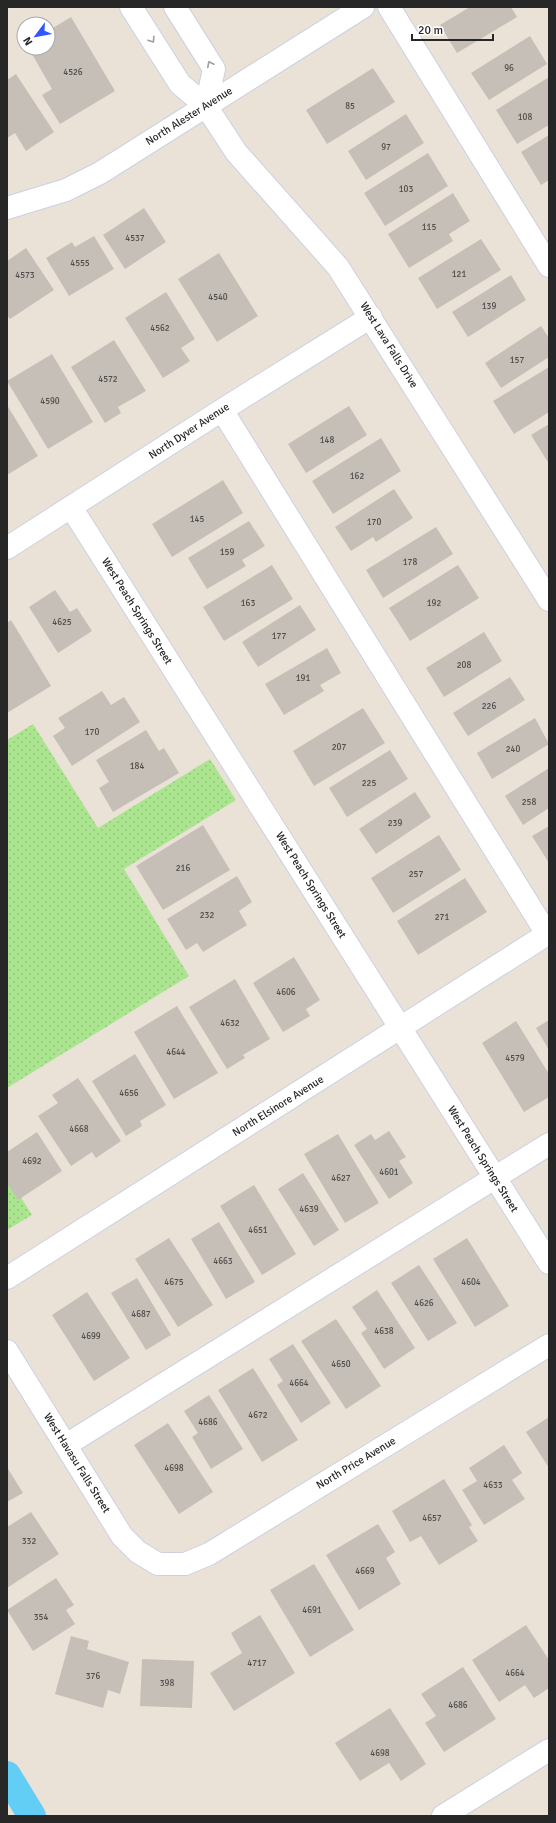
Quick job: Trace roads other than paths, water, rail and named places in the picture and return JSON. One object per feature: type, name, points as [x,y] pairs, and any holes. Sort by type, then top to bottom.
[{"type":"street","name":"West Lava Falls Drive","points":[[131,7],[180,84],[206,106],[236,152],[338,267],[549,600]]},
{"type":"street","points":[[175,7],[214,69],[206,106]]},
{"type":"street","name":"North Alester Avenue","points":[[7,208],[66,190],[100,173],[363,7]]},
{"type":"street","points":[[388,7],[549,266]]},
{"type":"street","name":"North Dyver Avenue","points":[[7,548],[222,410],[371,317]]},
{"type":"street","points":[[222,410],[548,934]]},
{"type":"street","name":"West Peach Springs Street","points":[[71,506],[549,1263]]},
{"type":"street","name":"North Elsinore Avenue","points":[[7,1278],[548,934]]},
{"type":"street","points":[[66,1446],[549,1144]]},
{"type":"street","name":"North Price Avenue","points":[[158,1564],[185,1564],[209,1554],[549,1345]]},
{"type":"street","name":"West Havasu Falls Street","points":[[7,1351],[122,1536],[138,1552],[158,1564]]},
{"type":"street","points":[[444,1816],[549,1750]]},
{"type":"waterway","points":[[7,1775],[32,1816]]}]
